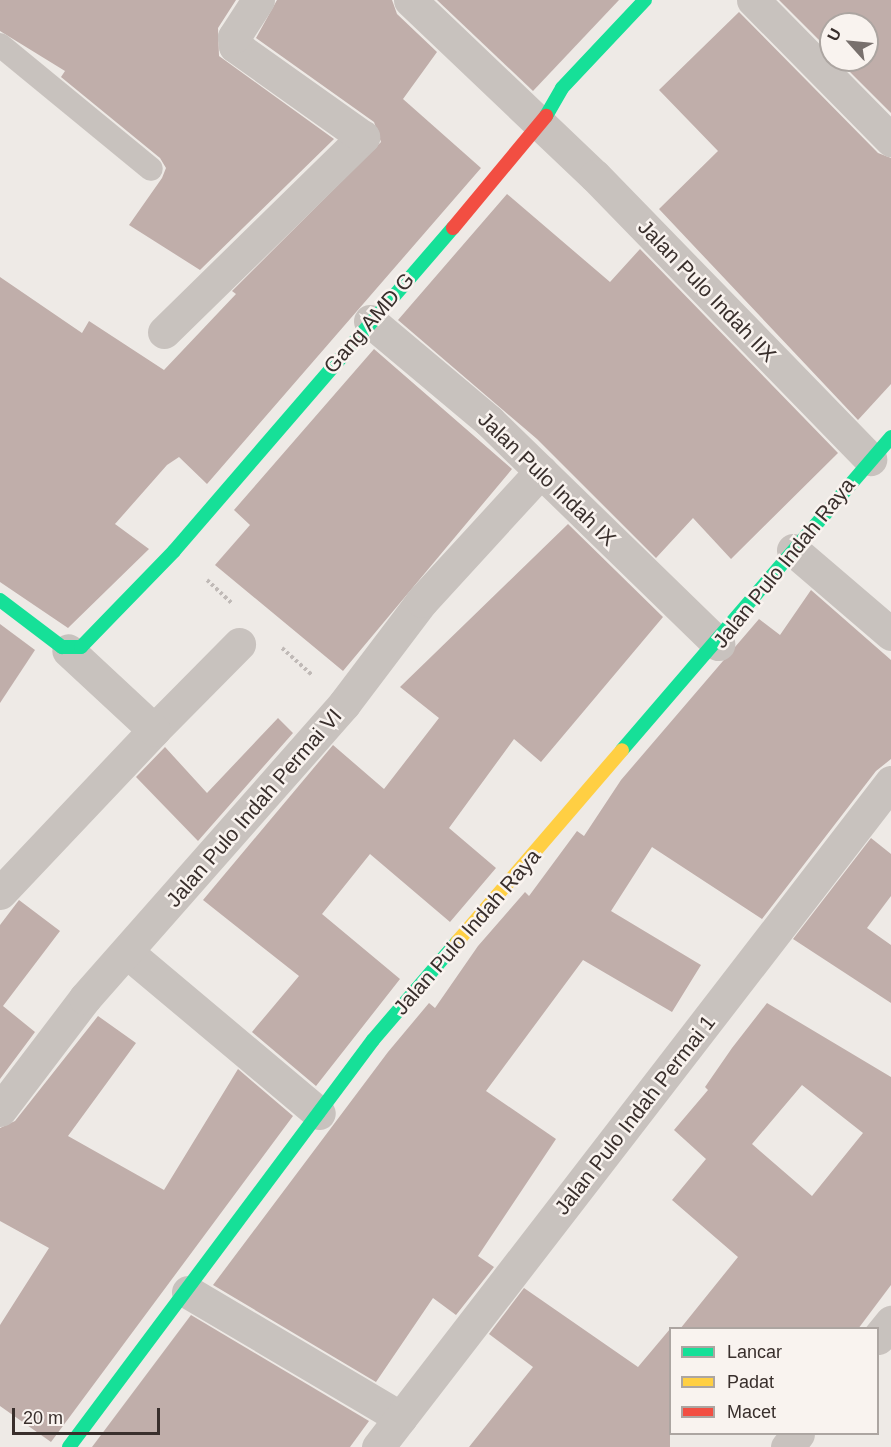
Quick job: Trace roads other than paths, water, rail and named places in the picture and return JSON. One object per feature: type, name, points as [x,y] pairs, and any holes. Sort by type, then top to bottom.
[{"type":"street","points":[[164,332],[363,137],[235,45],[234,37],[258,0]]},
{"type":"street","points":[[410,0],[539,129]]},
{"type":"street","name":"Gang AMD G","points":[[72,650],[174,551],[370,321],[539,129],[562,88],[645,0]]},
{"type":"street","points":[[753,0],[891,140]]},
{"type":"street","name":"Jalan Pulo Indah IIX","points":[[539,129],[595,176],[880,448]]},
{"type":"street","name":"Jalan Pulo Indah IX","points":[[370,321],[541,471],[718,644]]},
{"type":"street","name":"Jalan Pulo Indah Raya","points":[[69,1447],[188,1292],[374,1040],[718,644],[793,550],[880,448]]},
{"type":"street","name":"Jalan Pulo Indah Permai VI","points":[[0,1110],[85,998],[128,953],[344,704],[422,601],[541,471]]},
{"type":"street","points":[[793,550],[891,634]]},
{"type":"street","points":[[0,600],[72,650],[154,730]]},
{"type":"street","points":[[0,893],[239,644]]},
{"type":"street","name":"Jalan Pulo Indah Permai 1","points":[[392,1437],[891,782]]},
{"type":"street","points":[[128,953],[320,1113]]},
{"type":"street","points":[[188,1292],[392,1437]]},
{"type":"street","points":[[879,1337],[891,1322]]},
{"type":"street","points":[[787,1447],[797,1435]]},
{"type":"lane","points":[[0,45],[151,169]]}]
